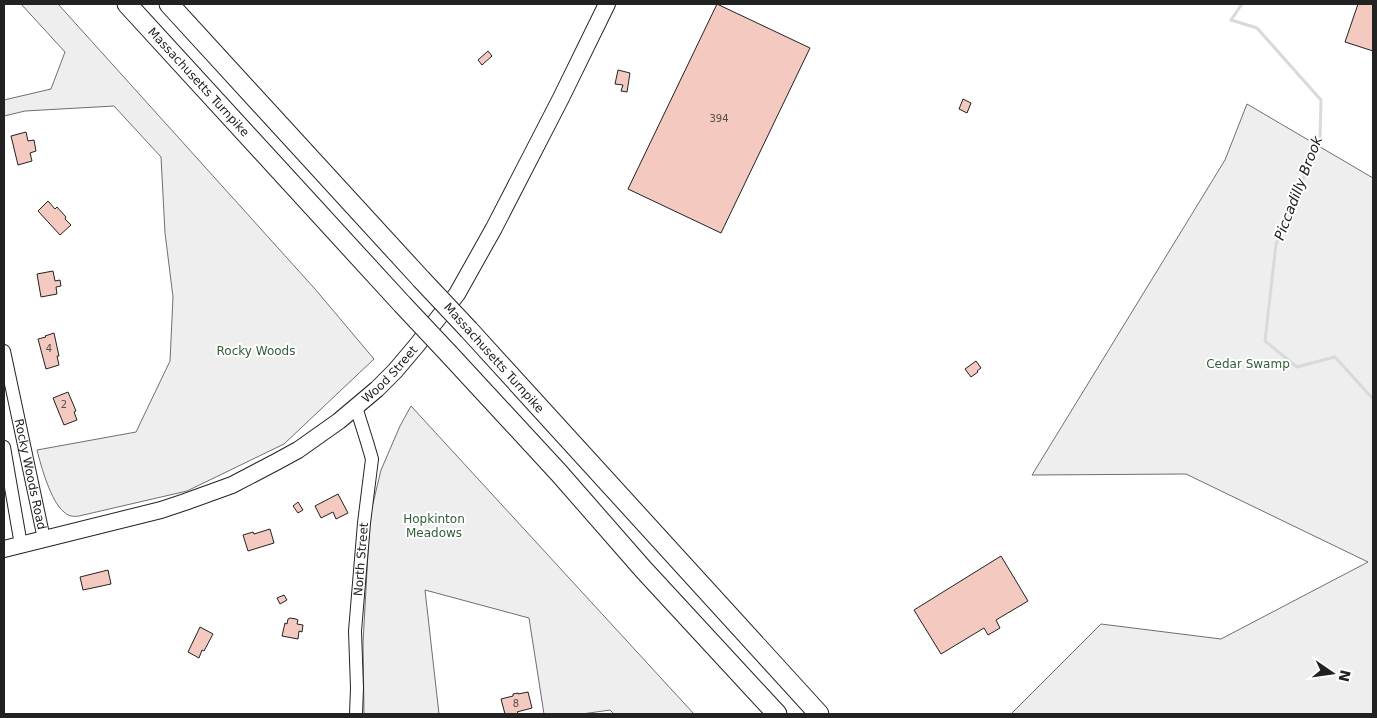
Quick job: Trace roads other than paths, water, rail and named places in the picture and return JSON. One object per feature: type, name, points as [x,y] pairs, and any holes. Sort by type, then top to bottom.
[{"type":"highway","name":"Massachusetts Turnpike","points":[[127,4],[568,483],[643,569],[777,714]]},
{"type":"highway","name":"Massachusetts Turnpike","points":[[169,4],[818,714]]},
{"type":"main road","name":"Wood Street","points":[[4,549],[161,510],[232,485],[298,450],[356,407],[395,371],[457,294],[494,228],[608,4]]},
{"type":"street","name":"Rocky Woods Road","points":[[4,351],[44,539]]},
{"type":"street","name":"North Street","points":[[356,407],[372,460],[364,523],[355,631],[356,714]]},
{"type":"street","name":"Rocky Woods Road","points":[[4,447],[21,545]]},
{"type":"waterway","name":"Piccadilly Brook","points":[[1242,4],[1231,20],[1257,28],[1321,100],[1320,138],[1276,244],[1265,341],[1297,367],[1335,357],[1373,399]]},
{"type":"park label","name":"Rocky Woods","points":[[256,351]]},
{"type":"park label","name":"Cedar Swamp","points":[[1248,364]]},
{"type":"park label","name":"Hopkinton Meadows","points":[[434,526]]}]
